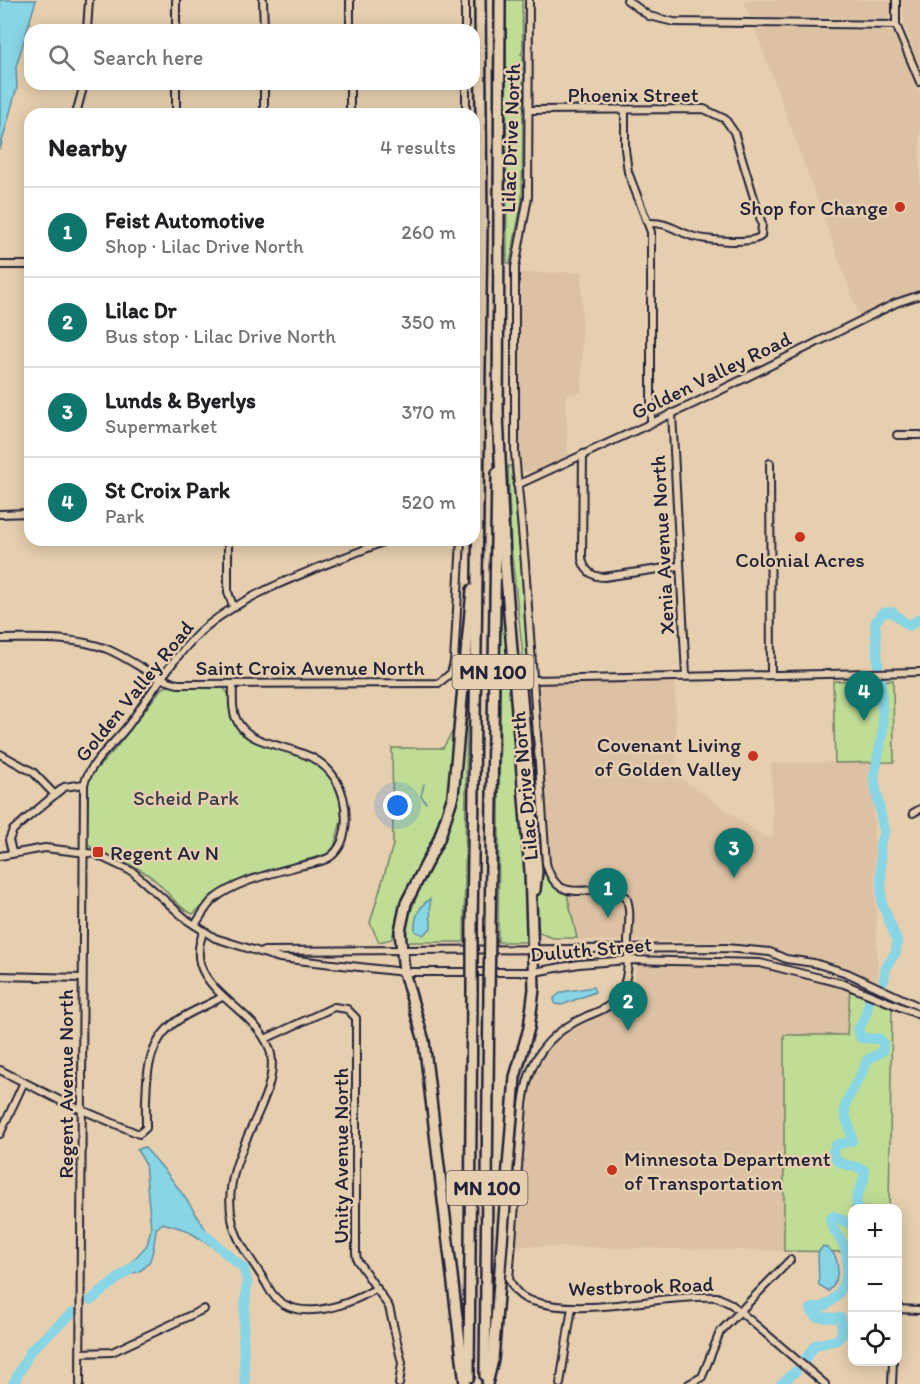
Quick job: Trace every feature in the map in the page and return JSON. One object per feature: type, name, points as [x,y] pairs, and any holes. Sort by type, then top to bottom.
[{"type":"highway","name":"MN 100","points":[[480,0],[483,123],[480,340]]},
{"type":"highway","name":"MN 100","points":[[486,1384],[489,993],[498,415],[500,0]]},
{"type":"highway","points":[[486,1384],[494,1360],[515,1077],[532,1014],[534,972],[507,593],[498,415]]},
{"type":"highway","name":"MN 100","points":[[467,1384],[477,546]]},
{"type":"highway","points":[[467,1384],[424,1041],[404,972],[400,950],[400,931],[406,903],[439,839],[453,796],[470,608],[477,558]]},
{"type":"street","points":[[87,24],[89,0]]},
{"type":"street","points":[[176,0],[176,24]]},
{"type":"street","points":[[263,0],[264,24]]},
{"type":"street","points":[[350,0],[350,24]]},
{"type":"street","points":[[465,0],[465,24]]},
{"type":"street","name":"Lilac Drive North","points":[[509,1280],[523,1105],[530,1072],[541,1049],[556,1033],[569,1024],[606,1008],[616,999],[624,983],[628,960],[629,912],[626,897],[618,892],[566,890],[554,882],[550,875],[532,680],[514,436],[515,268],[528,197],[529,0]]},
{"type":"street","points":[[627,0],[649,16],[674,22],[896,25]]},
{"type":"street","points":[[896,0],[896,25],[920,82]]},
{"type":"street","points":[[78,108],[82,90]]},
{"type":"street","points":[[176,90],[176,108]]},
{"type":"street","points":[[264,90],[264,108]]},
{"type":"street","points":[[350,90],[350,108]]},
{"type":"street","points":[[466,90],[466,108]]},
{"type":"street","name":"Phoenix Street","points":[[529,110],[704,109],[719,114],[730,125],[762,224],[761,236],[754,241],[704,239],[664,223],[649,223]]},
{"type":"street","points":[[625,111],[628,172],[649,223],[652,244],[651,423]]},
{"type":"street","points":[[0,265],[24,265]]},
{"type":"street","name":"Golden Valley Road","points":[[517,486],[672,414],[896,303],[920,295]]},
{"type":"street","name":"Xenia Avenue North","points":[[672,414],[686,675]]},
{"type":"street","points":[[897,435],[920,435]]},
{"type":"street","points":[[583,454],[582,558],[587,570],[597,577],[604,577],[679,566]]},
{"type":"street","points":[[770,463],[771,674]]},
{"type":"street","points":[[0,514],[24,513]]},
{"type":"street","points":[[228,546],[228,592],[233,606]]},
{"type":"street","name":"Golden Valley Road","points":[[12,852],[11,833],[69,785],[84,784],[95,761],[119,738],[188,644],[233,606],[374,546]]},
{"type":"street","name":"Saint Croix Avenue North","points":[[0,639],[54,639],[88,643],[126,658],[162,680],[178,684],[433,684],[448,677],[453,668],[461,546]]},
{"type":"street","points":[[532,680],[686,675],[920,672]]},
{"type":"street","points":[[195,925],[212,902],[223,893],[281,871],[327,858],[337,849],[344,828],[345,802],[333,775],[311,755],[256,737],[243,729],[234,714],[233,684]]},
{"type":"street","points":[[0,754],[33,772],[55,795]]},
{"type":"street","name":"Regent Avenue North","points":[[80,1384],[84,784]]},
{"type":"street","points":[[913,813],[920,809]]},
{"type":"street","name":"Duluth Street","points":[[12,852],[45,848],[83,852],[133,872],[204,931],[226,942],[279,958],[404,972],[534,972],[579,964],[628,960],[760,963],[827,978],[920,1015]]},
{"type":"street","points":[[0,856],[12,852]]},
{"type":"street","points":[[204,931],[199,948],[204,971],[222,997],[256,1025],[271,1055],[270,1078],[233,1170],[230,1204],[232,1221],[245,1252],[276,1300],[287,1306],[310,1310],[331,1308],[377,1288]]},
{"type":"street","name":"Duluth Street","points":[[257,951],[726,948],[770,952],[786,959],[814,963],[847,973],[920,1007]]},
{"type":"street","points":[[0,976],[82,978]]},
{"type":"street","points":[[0,1070],[82,1111],[139,1134],[146,1128],[147,1077],[150,1062],[162,1034],[179,1019],[222,997]]},
{"type":"street","name":"Unity Avenue North","points":[[265,1039],[334,1007],[352,1012],[357,1024],[356,1253],[357,1260],[389,1307],[399,1342],[402,1363],[399,1384]]},
{"type":"street","points":[[0,1134],[24,1082]]},
{"type":"street","points":[[689,1384],[702,1377],[713,1343],[740,1311],[790,1260]]},
{"type":"street","name":"Westbrook Road","points":[[509,1280],[514,1289],[531,1301],[572,1307],[708,1297],[724,1300],[825,1384]]},
{"type":"street","points":[[560,1384],[572,1307]]},
{"type":"street","points":[[81,1353],[112,1352],[204,1309]]},
{"type":"street","points":[[902,1309],[920,1310]]},
{"type":"street","points":[[892,1384],[893,1366]]},
{"type":"shaded area","points":[[744,0],[891,0],[891,15],[887,19],[749,17]]},
{"type":"shaded area","points":[[902,0],[920,0],[920,67],[904,24]]},
{"type":"shaded area","points":[[755,29],[890,31],[895,34],[920,93],[920,290],[860,318]]},
{"type":"shaded area","points":[[582,272],[582,393],[566,394],[568,458],[532,473],[526,472],[518,466],[520,273]]},
{"type":"shaded area","points":[[675,680],[677,775],[764,837],[773,837],[771,763],[872,762],[878,982],[831,962],[727,942],[577,940],[565,885],[558,878],[551,860],[537,690],[545,683]]},
{"type":"shaded area","points":[[733,964],[778,969],[850,988],[847,1035],[784,1035],[784,1251],[516,1246],[529,1095],[536,1069],[547,1049],[571,1029],[618,1006],[633,986],[637,965]]},
{"type":"green space","points":[[506,0],[522,0],[523,51],[521,54],[523,55],[523,110],[518,111],[523,111],[522,200],[510,263],[507,263]]},
{"type":"green space","points":[[508,466],[511,466],[522,569],[529,691],[527,691],[511,548]]},
{"type":"green space","points":[[501,599],[505,599],[525,849],[527,942],[498,942]]},
{"type":"green space","points":[[893,680],[894,762],[835,763],[833,681]]},
{"type":"green space","name":"Scheid Park","points":[[167,686],[224,688],[229,695],[230,716],[243,734],[305,757],[327,773],[339,792],[342,818],[334,847],[327,854],[277,868],[219,891],[193,914],[183,908],[142,870],[87,845],[88,783],[92,774],[116,748],[161,689]]},
{"type":"green space","points":[[464,705],[467,706],[464,942],[410,942],[406,941],[411,911],[438,851],[446,821]]},
{"type":"green space","points":[[455,727],[452,786],[439,832],[401,899],[392,939],[379,942],[370,923],[393,845],[392,748],[443,748]]},
{"type":"green space","points":[[540,873],[544,873],[554,887],[567,894],[577,938],[553,938],[539,933],[536,901]]},
{"type":"green space","points":[[850,988],[892,1007],[889,1204],[848,1204],[848,1252],[784,1251],[784,1035],[847,1035]]},
{"type":"water","points":[[0,0],[36,0],[29,24],[24,24],[24,40],[16,67],[17,87],[0,149]]},
{"type":"water","points":[[430,899],[431,928],[423,935],[415,931],[415,922],[420,909]]},
{"type":"water","points":[[593,987],[595,992],[562,1005],[555,1004],[554,998],[562,992]]},
{"type":"water","points":[[144,1147],[181,1192],[213,1241],[210,1245],[186,1230],[163,1223],[156,1229],[153,1252],[148,1264],[143,1269],[129,1274],[129,1265],[147,1245],[151,1229],[145,1163],[137,1150]]},
{"type":"water","points":[[823,1246],[834,1254],[838,1266],[836,1279],[829,1291],[819,1285],[818,1253]]},
{"type":"waterway","points":[[878,665],[875,623],[882,613],[892,612],[909,626],[920,618]]},
{"type":"waterway","points":[[881,678],[883,730],[874,778],[884,832],[880,844],[882,903],[897,941],[896,952],[886,967],[884,980]]},
{"type":"waterway","points":[[424,784],[421,796],[426,803]]},
{"type":"waterway","points":[[856,1204],[864,1180],[864,1170],[841,1163],[833,1151],[836,1145],[852,1141],[845,1112],[847,1102],[867,1060],[883,1051],[883,1043],[880,1039],[861,1038],[858,1030],[869,1002]]},
{"type":"waterway","points":[[805,1360],[815,1345],[837,1340],[842,1335],[841,1318],[816,1317],[811,1309],[822,1307],[832,1301],[842,1287],[847,1270],[846,1252],[830,1219],[834,1216],[848,1223]]},
{"type":"waterway","points":[[203,1233],[244,1269],[247,1281],[243,1334],[245,1384]]},
{"type":"waterway","points":[[91,1300],[139,1262]]},
{"type":"waterway","points":[[13,1384],[31,1350],[72,1313]]},
{"type":"waterway","points":[[781,1384],[796,1371]]},
{"type":"place","name":"Shop for Change","points":[[900,207]]},
{"type":"place","name":"Colonial Acres","points":[[800,537]]},
{"type":"place","name":"St Croix Park","points":[[864,721]]},
{"type":"place","name":"Covenant Living of Golden Valley","points":[[753,756]]},
{"type":"place","name":"Regent Av N","points":[[98,852]]},
{"type":"place","name":"Lunds & Byerlys","points":[[734,878]]},
{"type":"place","name":"Feist Automotive","points":[[608,918]]},
{"type":"place","name":"Lilac Dr","points":[[628,1031]]},
{"type":"place","name":"Minnesota Department of Transportation","points":[[612,1170]]}]
